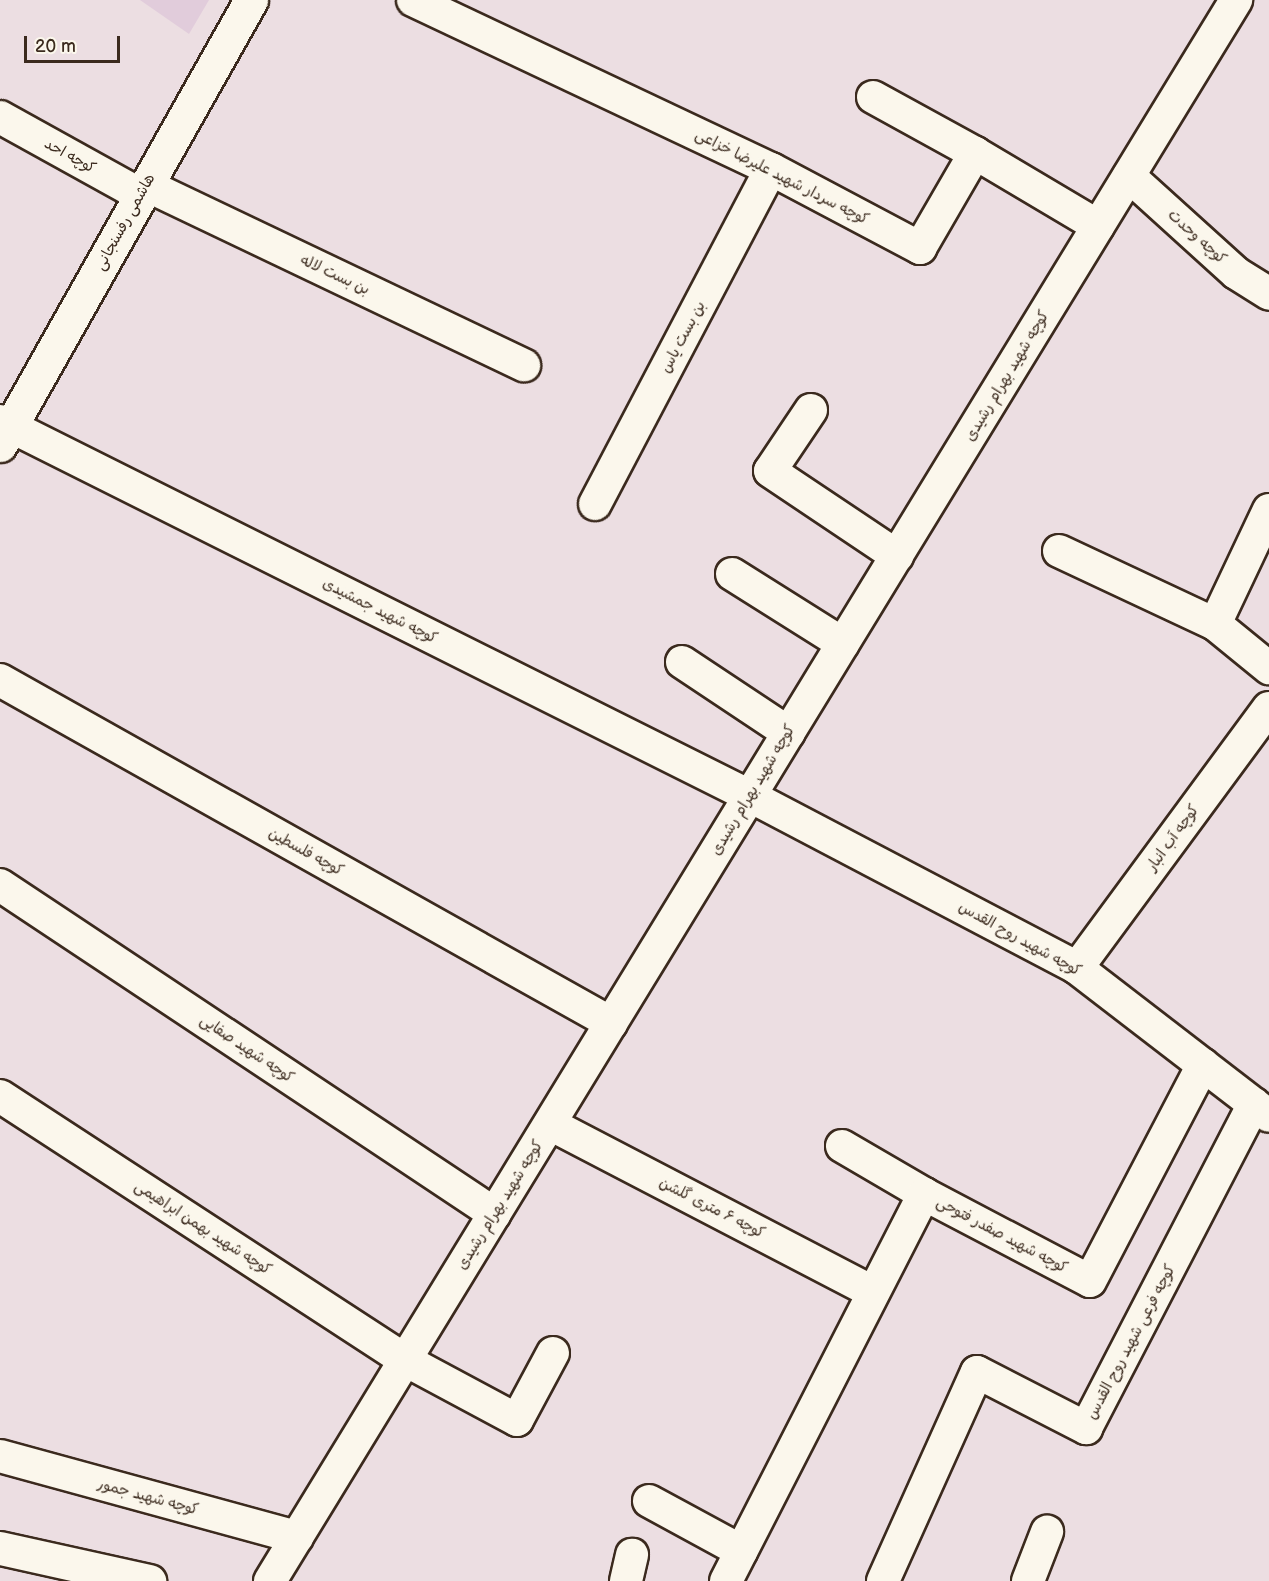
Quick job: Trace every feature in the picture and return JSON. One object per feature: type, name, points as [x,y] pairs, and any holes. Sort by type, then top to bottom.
[{"type":"main road","name":"هاشمی رفسنجانی","points":[[4,431],[251,0]]},
{"type":"main road","points":[[0,1548],[149,1581]]},
{"type":"street","name":"کوچه سردار شهید علیرضا خزاعی","points":[[413,0],[771,169],[920,249],[975,153]]},
{"type":"street","name":"کوچه شهید بهرام رشیدی","points":[[270,1581],[1236,0]]},
{"type":"street","points":[[873,97],[975,153],[1098,226]]},
{"type":"street","name":"کوچه احد","points":[[0,117],[144,190]]},
{"type":"street","name":"بن بست یاس","points":[[595,504],[771,169]]},
{"type":"street","name":"کوچه وحدت","points":[[1129,176],[1236,273],[1269,294]]},
{"type":"street","name":"بن بست لاله","points":[[144,190],[524,365]]},
{"type":"street","points":[[811,410],[770,471],[897,556]]},
{"type":"street","name":"کوچه شهید جمشیدی","points":[[4,431],[750,796]]},
{"type":"street","points":[[1215,624],[1269,510]]},
{"type":"street","points":[[1059,551],[1215,624],[1269,668]]},
{"type":"street","points":[[732,574],[843,644]]},
{"type":"street","points":[[682,662],[789,733]]},
{"type":"street","name":"کوچه فلسطین","points":[[0,680],[611,1023]]},
{"type":"street","name":"کوچه آب انبار","points":[[1077,968],[1269,708]]},
{"type":"street","name":"کوچه شهید روح القدس","points":[[750,796],[1077,968],[1262,1110]]},
{"type":"street","name":"کوچه شهید صفایی","points":[[0,885],[495,1214]]},
{"type":"street","name":"کوچه شهید صفدر فتوحی","points":[[726,1581],[924,1194],[1090,1281],[1203,1065]]},
{"type":"street","name":"کوچه شهید بهمن ابراهیمی","points":[[0,1096],[405,1360],[518,1420],[553,1353]]},
{"type":"street","name":"کوچه فرعی شهید روح القدس","points":[[883,1581],[977,1372],[1086,1428],[1262,1110]]},
{"type":"street","name":"کوچه ۶ متری گلشن","points":[[550,1124],[873,1292]]},
{"type":"street","points":[[842,1146],[924,1194]]},
{"type":"street","name":"کوچه شهید جمور","points":[[0,1456],[297,1537]]},
{"type":"street","points":[[649,1501],[741,1551]]},
{"type":"street","points":[[1028,1581],[1047,1532]]},
{"type":"shaded area","points":[[140,0],[209,0],[189,34]]}]
